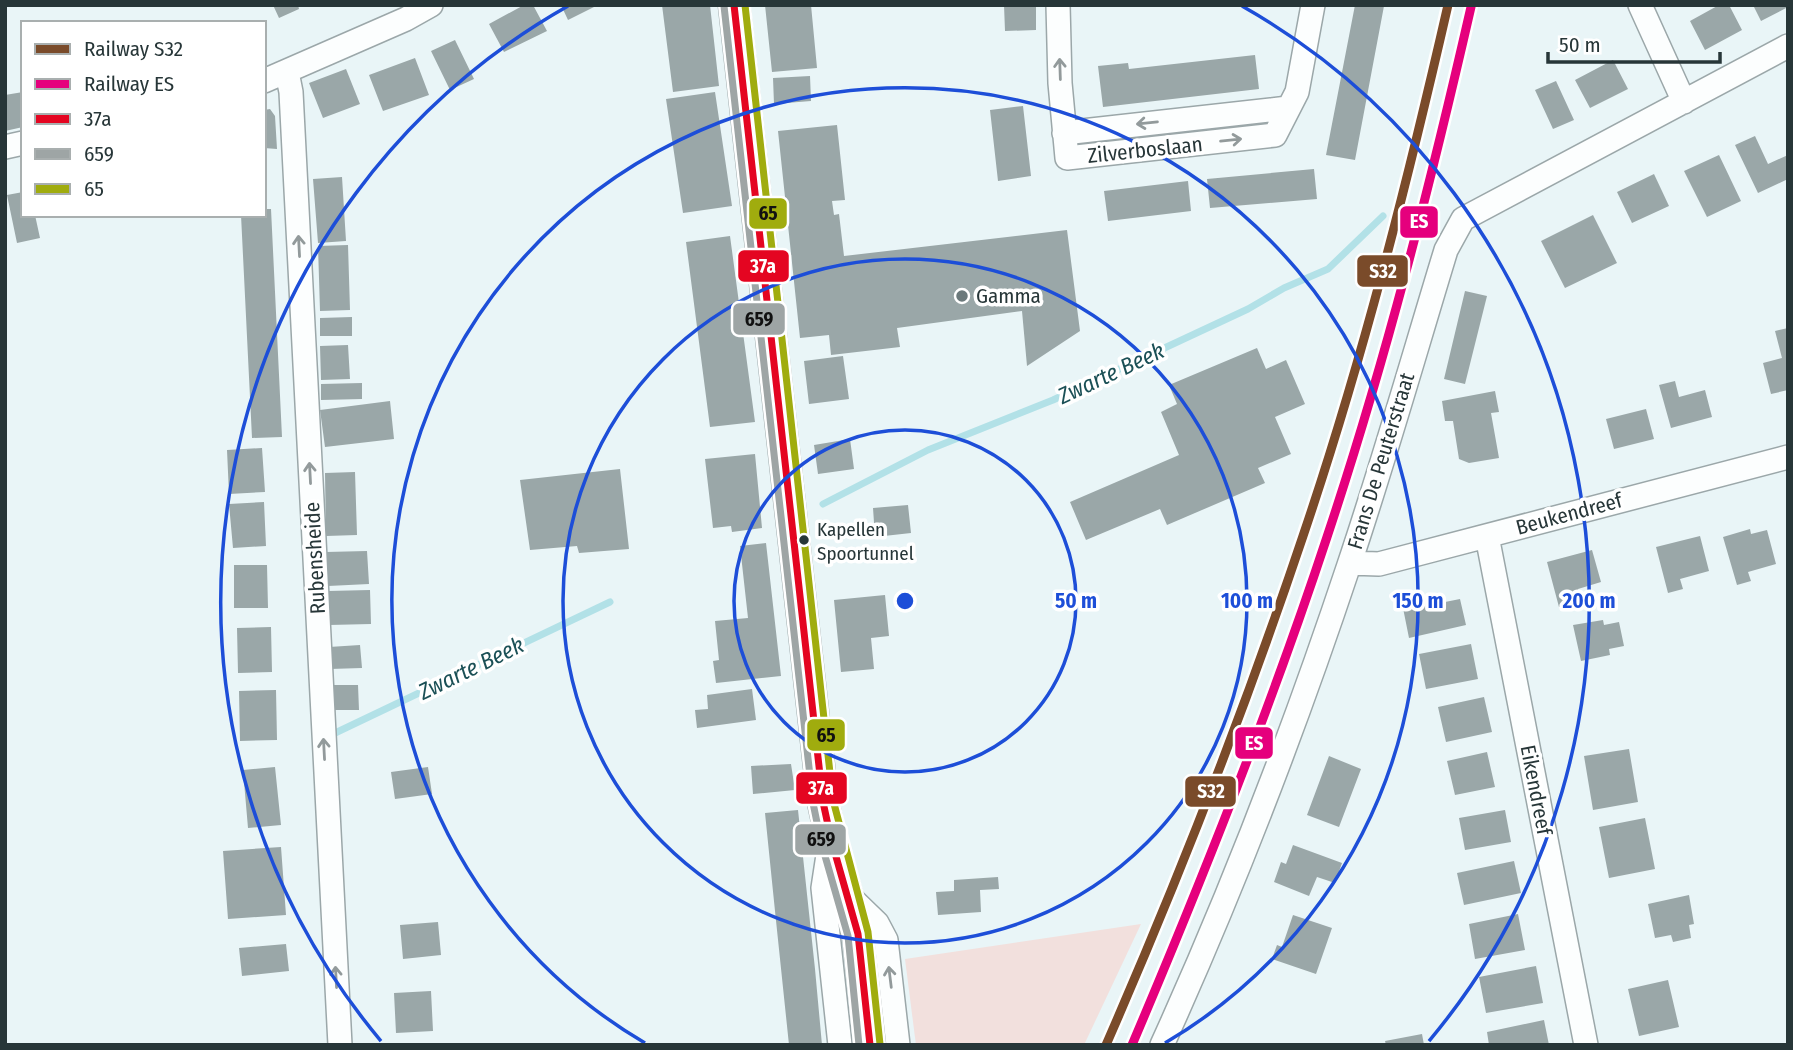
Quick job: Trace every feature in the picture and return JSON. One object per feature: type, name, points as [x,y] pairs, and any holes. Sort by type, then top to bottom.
[{"type":"main road","points":[[734,5],[820,775],[831,839],[858,934],[870,1045]]},
{"type":"street","points":[[266,80],[406,19],[431,5]]},
{"type":"street","name":"Zilverboslaan","points":[[1058,5],[1064,133],[1288,108],[1297,92],[1313,5]]},
{"type":"street","points":[[1640,5],[1684,102]]},
{"type":"street","name":"Frans De Peuterstraat","points":[[1162,1045],[1225,897],[1296,717],[1350,563],[1446,250],[1463,219],[1788,46]]},
{"type":"street","name":"Rubensheide","points":[[287,72],[291,92],[340,1045]]},
{"type":"street","name":"Beukendreef","points":[[1350,563],[1379,564],[1788,457]]},
{"type":"street","name":"Eikendreef","points":[[1487,536],[1586,1045]]},
{"type":"street","points":[[831,839],[823,888],[840,1045]]},
{"type":"street","points":[[846,892],[877,923],[886,940],[898,1045]]},
{"type":"shaded area","points":[[1141,924],[1084,1045],[916,1045],[905,959]]},
{"type":"building","points":[[273,5],[298,5],[299,9],[279,18]]},
{"type":"building","points":[[524,5],[533,5],[547,31],[504,52],[489,24]]},
{"type":"building","points":[[561,5],[598,5],[568,20]]},
{"type":"building","points":[[662,5],[710,5],[719,86],[673,92]]},
{"type":"building","points":[[765,5],[811,5],[817,68],[772,72]]},
{"type":"building","points":[[1004,5],[1036,5],[1036,30],[1005,31]]},
{"type":"building","points":[[1355,5],[1384,6],[1355,160],[1326,155]]},
{"type":"building","points":[[1719,5],[1729,5],[1742,30],[1705,50],[1690,21]]},
{"type":"building","points":[[1753,5],[1788,5],[1788,7],[1761,21]]},
{"type":"building","points":[[455,40],[474,79],[450,90],[431,51]]},
{"type":"building","points":[[1255,55],[1259,89],[1103,107],[1098,66],[1128,63],[1129,69]]},
{"type":"building","points":[[415,58],[429,95],[383,111],[369,75]]},
{"type":"building","points":[[1613,60],[1628,89],[1590,108],[1575,80]]},
{"type":"building","points":[[346,69],[360,104],[323,118],[309,83]]},
{"type":"building","points":[[810,76],[811,101],[774,104],[773,78]]},
{"type":"building","points":[[1556,81],[1574,120],[1553,129],[1535,90]]},
{"type":"building","points":[[21,92],[21,127],[5,131],[5,95]]},
{"type":"building","points":[[715,92],[732,206],[683,213],[666,99]]},
{"type":"building","points":[[1023,106],[1031,176],[998,181],[990,110]]},
{"type":"building","points":[[270,109],[275,116],[277,149],[266,148],[266,110]]},
{"type":"building","name":"Gamma","points":[[837,125],[845,200],[832,201],[834,215],[839,214],[844,256],[1067,230],[1080,331],[1027,366],[1022,311],[897,328],[900,347],[831,355],[829,335],[800,338],[778,131]]},
{"type":"building","points":[[1755,136],[1768,164],[1788,155],[1788,179],[1758,193],[1735,145]]},
{"type":"building","points":[[1719,155],[1741,201],[1707,217],[1684,171]]},
{"type":"building","points":[[1314,169],[1317,199],[1210,208],[1207,179]]},
{"type":"building","points":[[1654,174],[1669,206],[1632,223],[1617,192]]},
{"type":"building","points":[[342,177],[346,241],[318,243],[313,179]]},
{"type":"building","points":[[1188,181],[1191,211],[1108,221],[1104,191]]},
{"type":"building","points":[[21,192],[21,217],[35,217],[40,238],[17,243],[7,195]]},
{"type":"building","points":[[266,209],[271,209],[282,437],[252,438],[241,217],[266,217]]},
{"type":"building","points":[[1593,215],[1617,263],[1565,288],[1541,241]]},
{"type":"building","points":[[730,236],[755,422],[710,427],[686,242]]},
{"type":"building","points":[[348,245],[350,310],[320,311],[318,246]]},
{"type":"building","points":[[1465,291],[1487,296],[1465,384],[1444,379]]},
{"type":"building","points":[[352,317],[352,336],[320,336],[320,318]]},
{"type":"building","points":[[1788,328],[1788,390],[1771,394],[1763,363],[1782,358],[1775,331]]},
{"type":"building","points":[[348,345],[350,379],[321,380],[320,346]]},
{"type":"building","points":[[1257,348],[1266,369],[1286,360],[1305,404],[1275,417],[1291,454],[1258,468],[1265,483],[1167,525],[1160,509],[1086,540],[1070,502],[1179,455],[1161,412],[1177,404],[1169,385]]},
{"type":"building","points":[[843,356],[849,399],[809,404],[804,361]]},
{"type":"building","points":[[1675,381],[1679,397],[1705,390],[1712,417],[1671,428],[1659,385]]},
{"type":"building","points":[[362,383],[362,399],[321,400],[321,384]]},
{"type":"building","points":[[1495,391],[1499,412],[1491,413],[1499,458],[1469,463],[1459,459],[1453,421],[1445,421],[1442,401]]},
{"type":"building","points":[[390,401],[394,439],[325,447],[320,410]]},
{"type":"building","points":[[1646,409],[1654,439],[1614,449],[1606,419]]},
{"type":"building","points":[[850,439],[854,469],[818,474],[814,445]]},
{"type":"building","points":[[262,448],[265,492],[229,494],[227,450]]},
{"type":"building","points":[[755,454],[762,528],[732,532],[731,526],[713,528],[705,459]]},
{"type":"building","points":[[620,469],[629,549],[579,553],[577,546],[530,550],[520,480]]},
{"type":"building","points":[[355,472],[357,535],[326,536],[325,473]]},
{"type":"building","points":[[264,502],[266,546],[233,548],[229,504]]},
{"type":"building","points":[[908,505],[911,533],[875,537],[873,508]]},
{"type":"building","points":[[1750,529],[1751,534],[1767,530],[1776,564],[1748,572],[1751,581],[1737,585],[1723,537]]},
{"type":"building","points":[[1700,536],[1709,571],[1680,579],[1683,589],[1668,593],[1656,547]]},
{"type":"building","points":[[766,543],[781,676],[716,683],[713,661],[719,660],[715,621],[748,618],[740,546]]},
{"type":"building","points":[[1592,550],[1601,582],[1578,589],[1582,601],[1559,607],[1547,562]]},
{"type":"building","points":[[367,551],[369,584],[328,586],[326,552]]},
{"type":"building","points":[[234,565],[267,565],[268,608],[234,608]]},
{"type":"building","points":[[370,590],[371,624],[329,625],[328,591]]},
{"type":"building","points":[[885,595],[889,636],[871,638],[874,669],[841,672],[834,600]]},
{"type":"building","points":[[1429,597],[1430,605],[1460,599],[1466,625],[1409,638],[1402,603]]},
{"type":"building","points":[[1603,620],[1604,625],[1619,622],[1624,646],[1609,649],[1610,655],[1581,661],[1573,625]]},
{"type":"building","points":[[271,627],[272,672],[238,673],[237,628]]},
{"type":"building","points":[[1471,644],[1478,679],[1426,689],[1419,654]]},
{"type":"building","points":[[360,645],[362,668],[330,669],[329,647]]},
{"type":"building","points":[[330,685],[358,685],[359,710],[330,710]]},
{"type":"building","points":[[752,689],[756,720],[697,728],[695,710],[708,709],[707,695]]},
{"type":"building","points":[[276,690],[277,740],[240,741],[239,691]]},
{"type":"building","points":[[1484,697],[1492,732],[1446,742],[1438,707]]},
{"type":"building","points":[[1629,749],[1638,802],[1593,810],[1584,756]]},
{"type":"building","points":[[1487,752],[1495,787],[1455,795],[1447,761]]},
{"type":"building","points":[[1329,756],[1361,769],[1339,827],[1307,815]]},
{"type":"building","points":[[791,764],[795,790],[753,794],[751,766]]},
{"type":"building","points":[[275,767],[281,825],[248,828],[243,770]]},
{"type":"building","points":[[428,767],[432,794],[395,799],[391,772]]},
{"type":"building","points":[[798,810],[822,1045],[789,1045],[775,911],[765,813]]},
{"type":"building","points":[[1505,810],[1511,842],[1465,850],[1459,818]]},
{"type":"building","points":[[1645,818],[1655,869],[1609,878],[1599,827]]},
{"type":"building","points":[[1293,845],[1342,863],[1335,883],[1317,877],[1309,896],[1274,882],[1281,862],[1286,864]]},
{"type":"building","points":[[281,847],[286,915],[228,919],[223,851]]},
{"type":"building","points":[[1514,861],[1521,893],[1464,905],[1457,873]]},
{"type":"building","points":[[998,877],[999,889],[980,890],[981,912],[938,915],[936,892],[954,891],[954,880]]},
{"type":"building","points":[[1689,895],[1694,924],[1689,925],[1691,938],[1673,942],[1671,935],[1655,938],[1648,904]]},
{"type":"building","points":[[1518,914],[1525,950],[1475,959],[1469,924]]},
{"type":"building","points":[[1293,915],[1332,928],[1316,974],[1272,959],[1277,945],[1282,947]]},
{"type":"building","points":[[438,922],[441,955],[403,959],[400,925]]},
{"type":"building","points":[[286,944],[289,971],[242,976],[239,948]]},
{"type":"building","points":[[1536,966],[1543,1003],[1486,1013],[1479,977]]},
{"type":"building","points":[[1668,980],[1679,1027],[1639,1036],[1628,989]]},
{"type":"building","points":[[431,991],[433,1031],[396,1033],[394,993]]},
{"type":"building","points":[[1544,1020],[1549,1045],[1489,1045],[1487,1032]]},
{"type":"building","points":[[1422,1034],[1424,1045],[1386,1045],[1385,1041]]},
{"type":"waterway","name":"Zwarte Beek","points":[[823,504],[928,450],[1053,400],[1328,269],[1383,216]]},
{"type":"waterway","name":"Zwarte Beek","points":[[333,734],[610,602]]},
{"type":"rail line","name":"S32","points":[[1106,1045],[1210,793],[1303,536],[1345,405],[1382,272],[1448,5]]},
{"type":"rail line","name":"ES","points":[[1132,1045],[1235,793],[1327,537],[1405,274],[1471,7]]},
{"type":"transit line","name":"37a","points":[[734,5],[823,802],[858,934],[870,1045]]},
{"type":"transit line","name":"65","points":[[745,5],[833,800],[868,932],[880,1044]]},
{"type":"transit line","name":"659","points":[[724,6],[813,803],[821,842],[848,936],[859,1045]]},
{"type":"place","name":"Gamma","points":[[962,296]]},
{"type":"place","name":"Kapellen Spoortunnel","points":[[804,540]]}]
